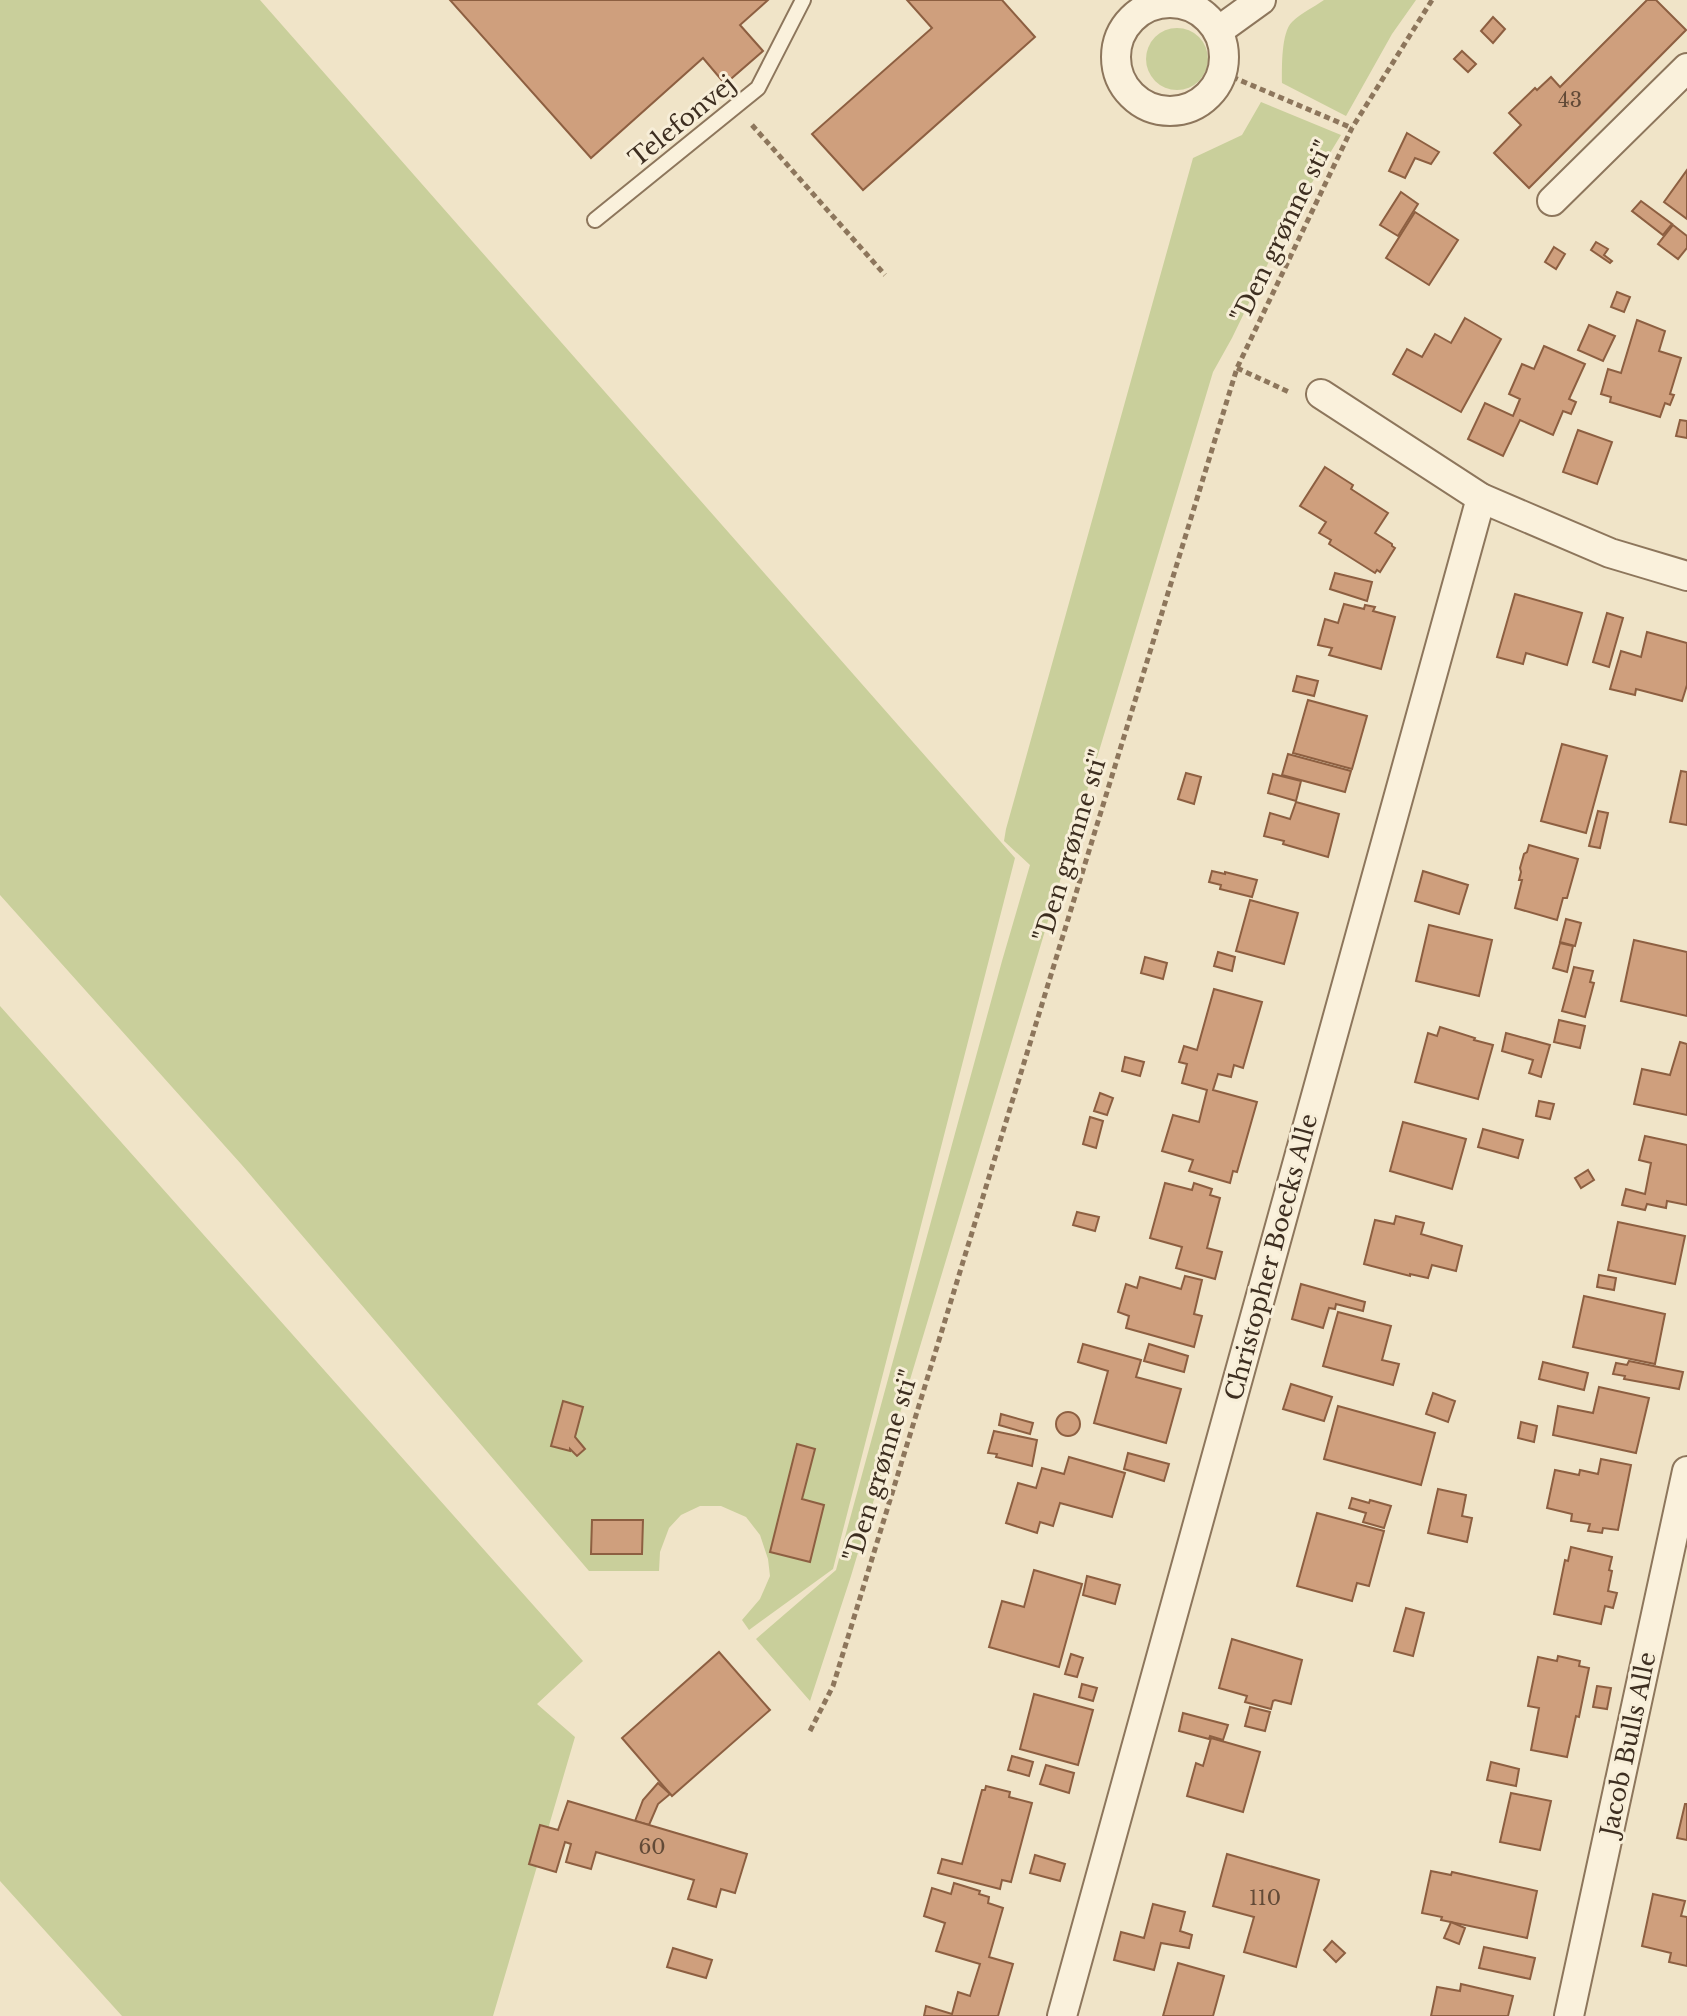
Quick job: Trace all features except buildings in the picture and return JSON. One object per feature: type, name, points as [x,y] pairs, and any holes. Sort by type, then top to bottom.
[{"type":"street","points":[[1218,31],[1261,0]]},
{"type":"street","points":[[1158,3],[1193,7],[1207,17],[1224,44],[1223,73],[1204,100],[1190,108],[1173,112],[1155,110],[1138,101],[1117,71],[1116,54],[1120,37],[1129,21],[1142,10],[1158,3]]},
{"type":"street","points":[[1552,201],[1687,68]]},
{"type":"street","points":[[1321,394],[1481,498],[1610,553],[1687,576]]},
{"type":"street","name":"Christopher Boecks Alle","points":[[1062,2016],[1481,498]]},
{"type":"street","name":"Jacob Bulls Alle","points":[[1569,2016],[1687,1471]]},
{"type":"lane","name":"Telefonvej","points":[[595,220],[758,88],[803,0]]},
{"type":"path","name":"\"Den grønne sti\"","points":[[810,1731],[833,1686],[1237,368],[1352,128],[1432,0]]},
{"type":"path","points":[[1223,73],[1352,128]]},
{"type":"path","points":[[736,106],[885,275]]},
{"type":"path","points":[[1237,368],[1302,397],[1321,394]]},
{"type":"green space","points":[[0,0],[260,0],[1015,858],[833,1569],[749,1630],[742,1620],[760,1599],[770,1576],[760,1535],[746,1517],[721,1506],[700,1506],[681,1515],[669,1528],[660,1552],[659,1571],[589,1571],[241,1164],[0,895]]},
{"type":"green space","points":[[1324,0],[1416,0],[1392,34],[1346,116],[1282,83],[1283,51],[1288,27]]},
{"type":"green space","points":[[1177,28],[1199,37],[1208,59],[1199,81],[1177,90],[1155,81],[1146,59],[1155,37]]},
{"type":"green space","points":[[1261,102],[1341,135],[1288,222],[1213,372],[851,1576],[810,1701],[756,1639],[836,1570],[1030,865],[1004,841],[1006,829],[1193,158],[1242,135]]},
{"type":"green space","points":[[0,1006],[583,1661],[537,1704],[575,1737],[493,2016],[122,2016],[0,1881]]}]
